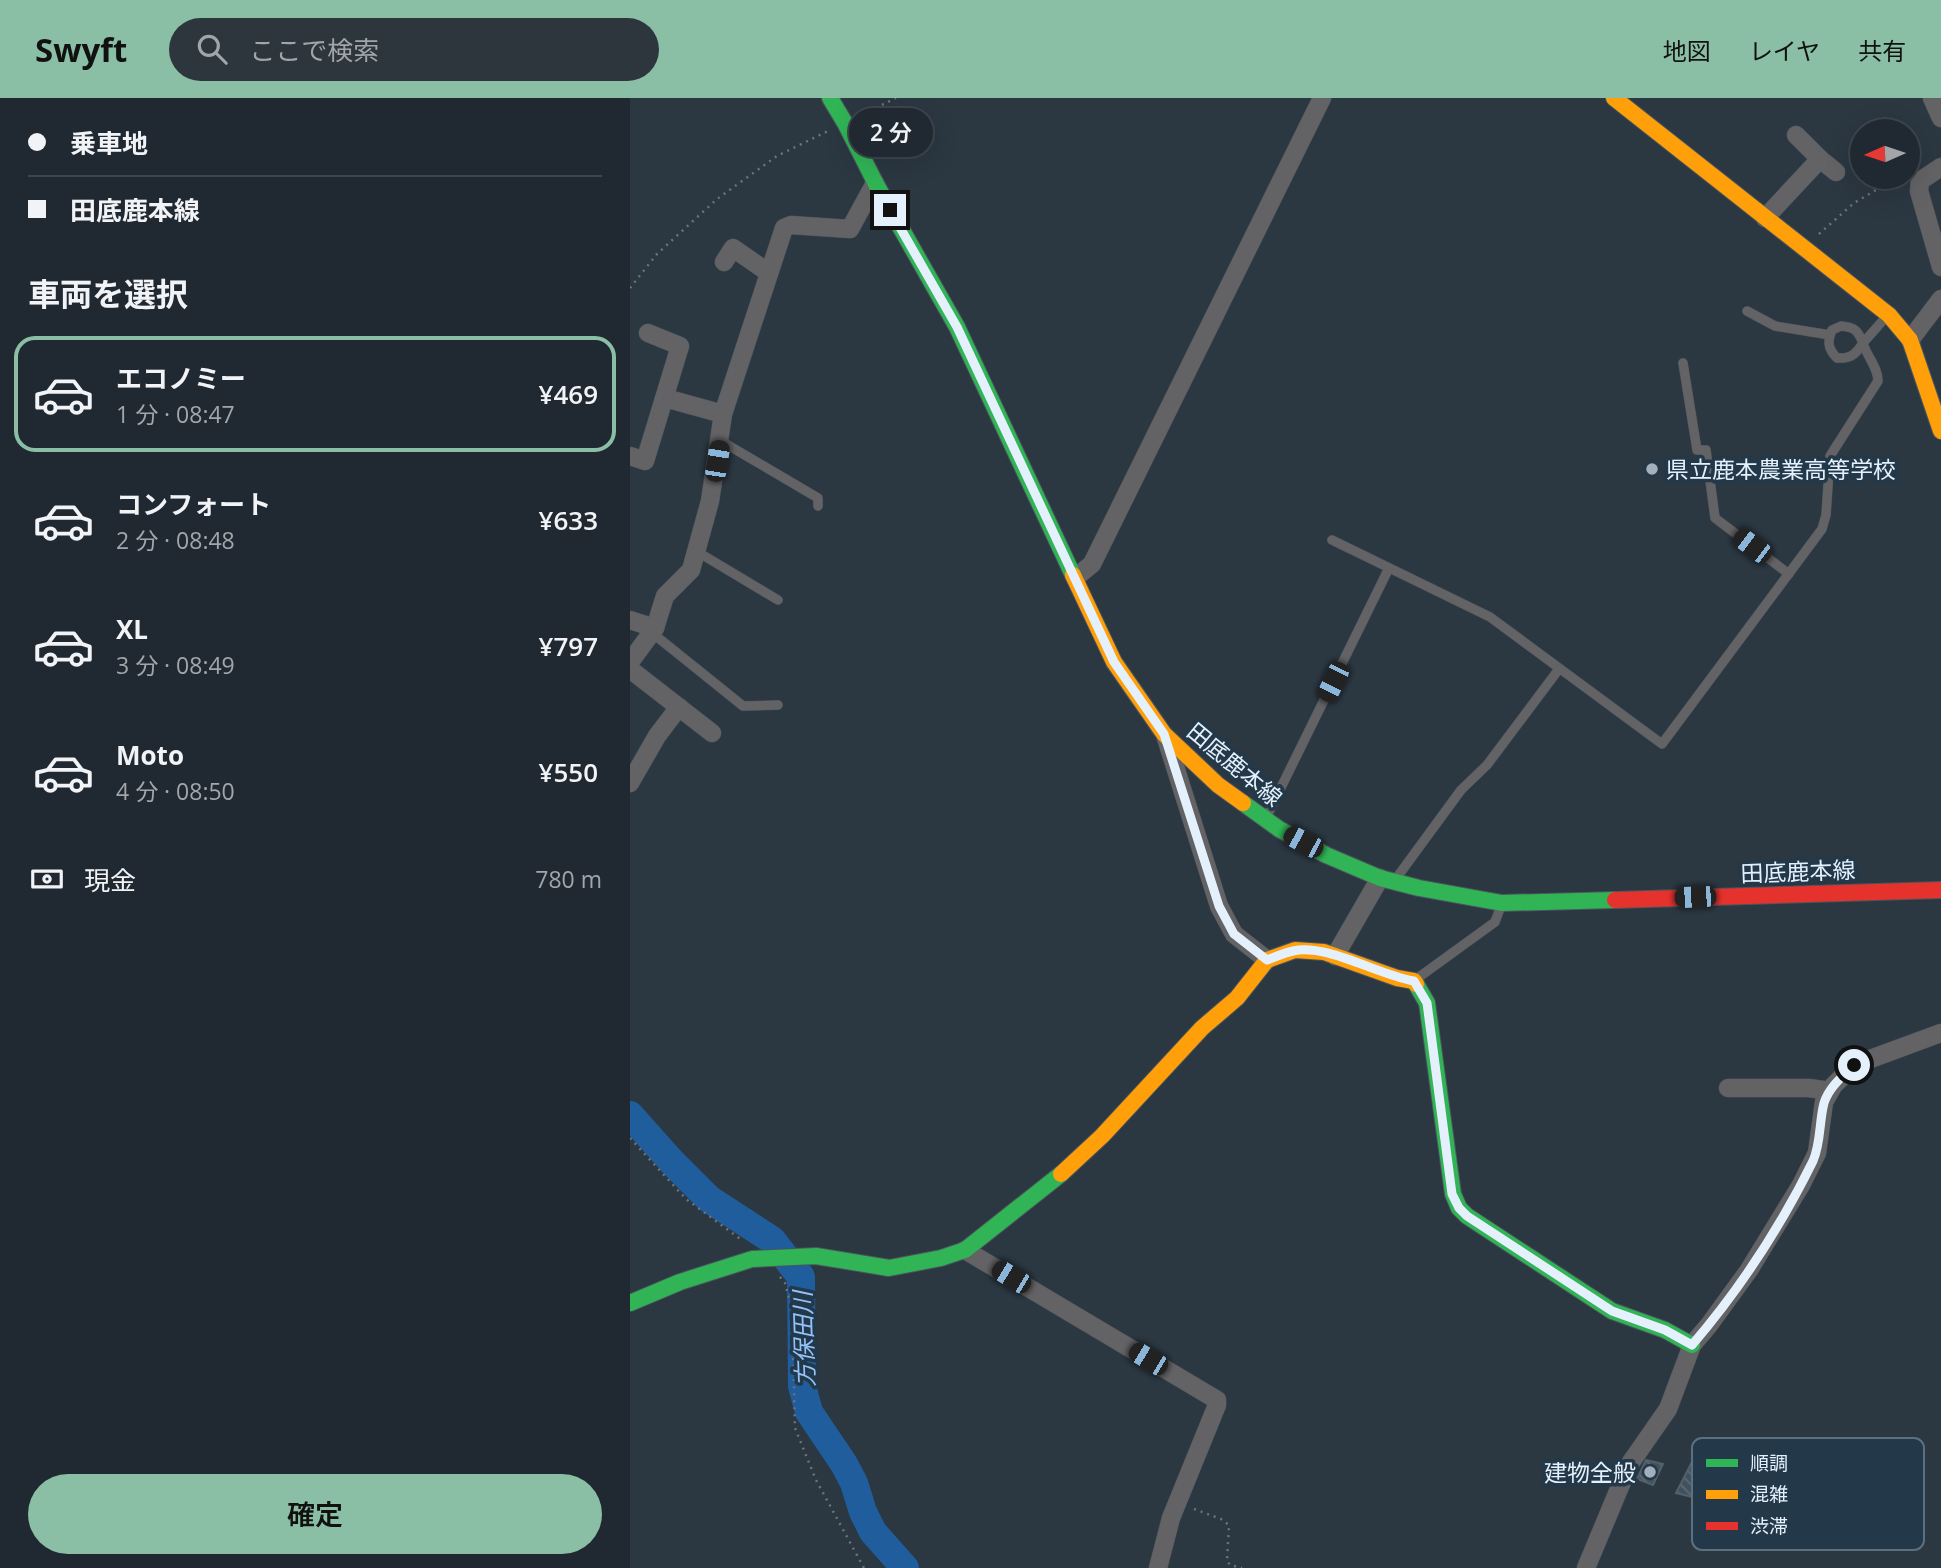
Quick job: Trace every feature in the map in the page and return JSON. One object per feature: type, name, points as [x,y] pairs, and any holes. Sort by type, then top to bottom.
[{"type":"street","name":"田底鹿本線","points":[[830,98],[957,327],[1114,662],[1164,734],[1218,785],[1265,820],[1326,855],[1387,880],[1502,903],[1941,890]]},
{"type":"street","points":[[1075,578],[1092,564],[1322,98]]},
{"type":"street","points":[[1614,98],[1889,315],[1910,340],[1941,431]]},
{"type":"street","points":[[1932,98],[1941,118]]},
{"type":"street","points":[[1796,135],[1836,172]]},
{"type":"street","points":[[1765,218],[1820,159]]},
{"type":"street","points":[[1920,181],[1941,167]]},
{"type":"street","points":[[712,733],[631,670],[630,662],[653,630],[665,596],[691,570],[710,501],[723,414],[784,228],[791,225],[850,229],[875,183]]},
{"type":"street","points":[[1919,189],[1941,267]]},
{"type":"street","points":[[724,262],[733,248],[769,273]]},
{"type":"street","points":[[1910,340],[1941,299]]},
{"type":"street","points":[[630,456],[645,461],[680,346],[648,333]]},
{"type":"street","points":[[665,398],[723,414]]},
{"type":"street","points":[[630,620],[653,630]]},
{"type":"street","points":[[630,783],[657,736],[679,708]]},
{"type":"street","points":[[1164,734],[1219,906],[1234,934],[1267,960]]},
{"type":"street","points":[[1335,956],[1387,880]]},
{"type":"street","points":[[630,1303],[680,1282],[752,1259],[816,1256],[889,1268],[941,1258],[965,1250],[1048,1186],[1102,1136],[1202,1027],[1237,998],[1267,960],[1295,950],[1324,952],[1397,978],[1414,981],[1427,1003],[1452,1194],[1459,1208],[1467,1216],[1612,1311],[1665,1330],[1692,1345]]},
{"type":"street","points":[[1586,1568],[1629,1465],[1668,1409],[1692,1345],[1749,1270],[1801,1185],[1816,1153],[1824,1102],[1830,1091],[1854,1065],[1941,1034]]},
{"type":"street","points":[[1728,1088],[1809,1088],[1830,1091]]},
{"type":"street","points":[[965,1250],[1217,1400],[1178,1501],[1158,1568]]},
{"type":"lane","points":[[1747,312],[1775,326],[1830,335]]},
{"type":"lane","points":[[1332,540],[1490,617],[1662,744],[1822,529],[1826,515],[1830,456],[1878,381],[1878,371],[1867,355],[1863,343],[1858,332],[1852,327],[1841,326],[1832,330],[1828,341],[1830,351],[1837,358],[1847,358],[1857,353],[1863,343],[1889,315]]},
{"type":"lane","points":[[1683,363],[1697,450],[1706,450],[1715,518],[1788,574]]},
{"type":"lane","points":[[721,441],[818,498],[818,506]]},
{"type":"lane","points":[[696,551],[778,600]]},
{"type":"lane","points":[[1265,820],[1389,568]]},
{"type":"lane","points":[[653,630],[743,706],[778,705]]},
{"type":"lane","points":[[1387,880],[1461,790],[1487,765],[1559,669]]},
{"type":"lane","points":[[1414,981],[1495,922],[1502,903]]},
{"type":"path","points":[[630,288],[657,254],[717,200],[777,156],[896,98]]},
{"type":"path","points":[[1804,249],[1854,203],[1881,189]]},
{"type":"path","points":[[630,1138],[686,1199],[767,1258],[785,1283],[792,1310],[795,1428],[816,1480],[864,1568]]},
{"type":"path","points":[[1178,1501],[1230,1525],[1227,1561],[1230,1565],[1242,1568]]},
{"type":"building","name":"建物全般","points":[[1646,1460],[1663,1464],[1653,1485],[1637,1479]]},
{"type":"building","points":[[1692,1462],[1692,1497],[1676,1493]]},
{"type":"waterway","name":"方保田川","points":[[630,1115],[709,1199],[772,1240],[801,1277],[802,1386],[809,1412],[844,1464],[873,1532],[905,1568]]},
{"type":"traffic: fast","points":[[830,98],[957,327],[1073,575]]},
{"type":"traffic: fast","points":[[1243,803],[1279,829],[1326,855],[1380,878],[1502,903],[1615,900]]},
{"type":"traffic: fast","points":[[1416,984],[1427,1003],[1453,1194],[1459,1208],[1467,1216],[1612,1311],[1665,1330],[1692,1345]]},
{"type":"traffic: fast","points":[[630,1303],[680,1282],[752,1259],[816,1256],[889,1268],[941,1258],[965,1250],[1061,1174]]},
{"type":"traffic: slow","points":[[1614,98],[1889,315],[1910,340],[1941,431]]},
{"type":"traffic: slow","points":[[1073,575],[1114,662],[1164,734],[1218,785],[1243,803]]},
{"type":"traffic: slow","points":[[1061,1174],[1102,1136],[1202,1028],[1237,998],[1267,960],[1295,950],[1324,952],[1397,978],[1414,981],[1416,984]]},
{"type":"traffic: jam","points":[[1615,900],[1941,890]]},
{"type":"place","name":"県立鹿本農業高等学校","points":[[1652,469]]},
{"type":"place","name":"建物全般","points":[[1650,1472]]},
{"type":"route","points":[[890,210],[957,327],[1114,662],[1164,734],[1219,906],[1234,934],[1267,960],[1295,950],[1324,952],[1397,978],[1414,981],[1427,1003],[1452,1194],[1459,1208],[1467,1216],[1612,1311],[1665,1330],[1692,1345],[1749,1270],[1801,1185],[1816,1153],[1824,1102],[1833,1086],[1854,1065]]}]
